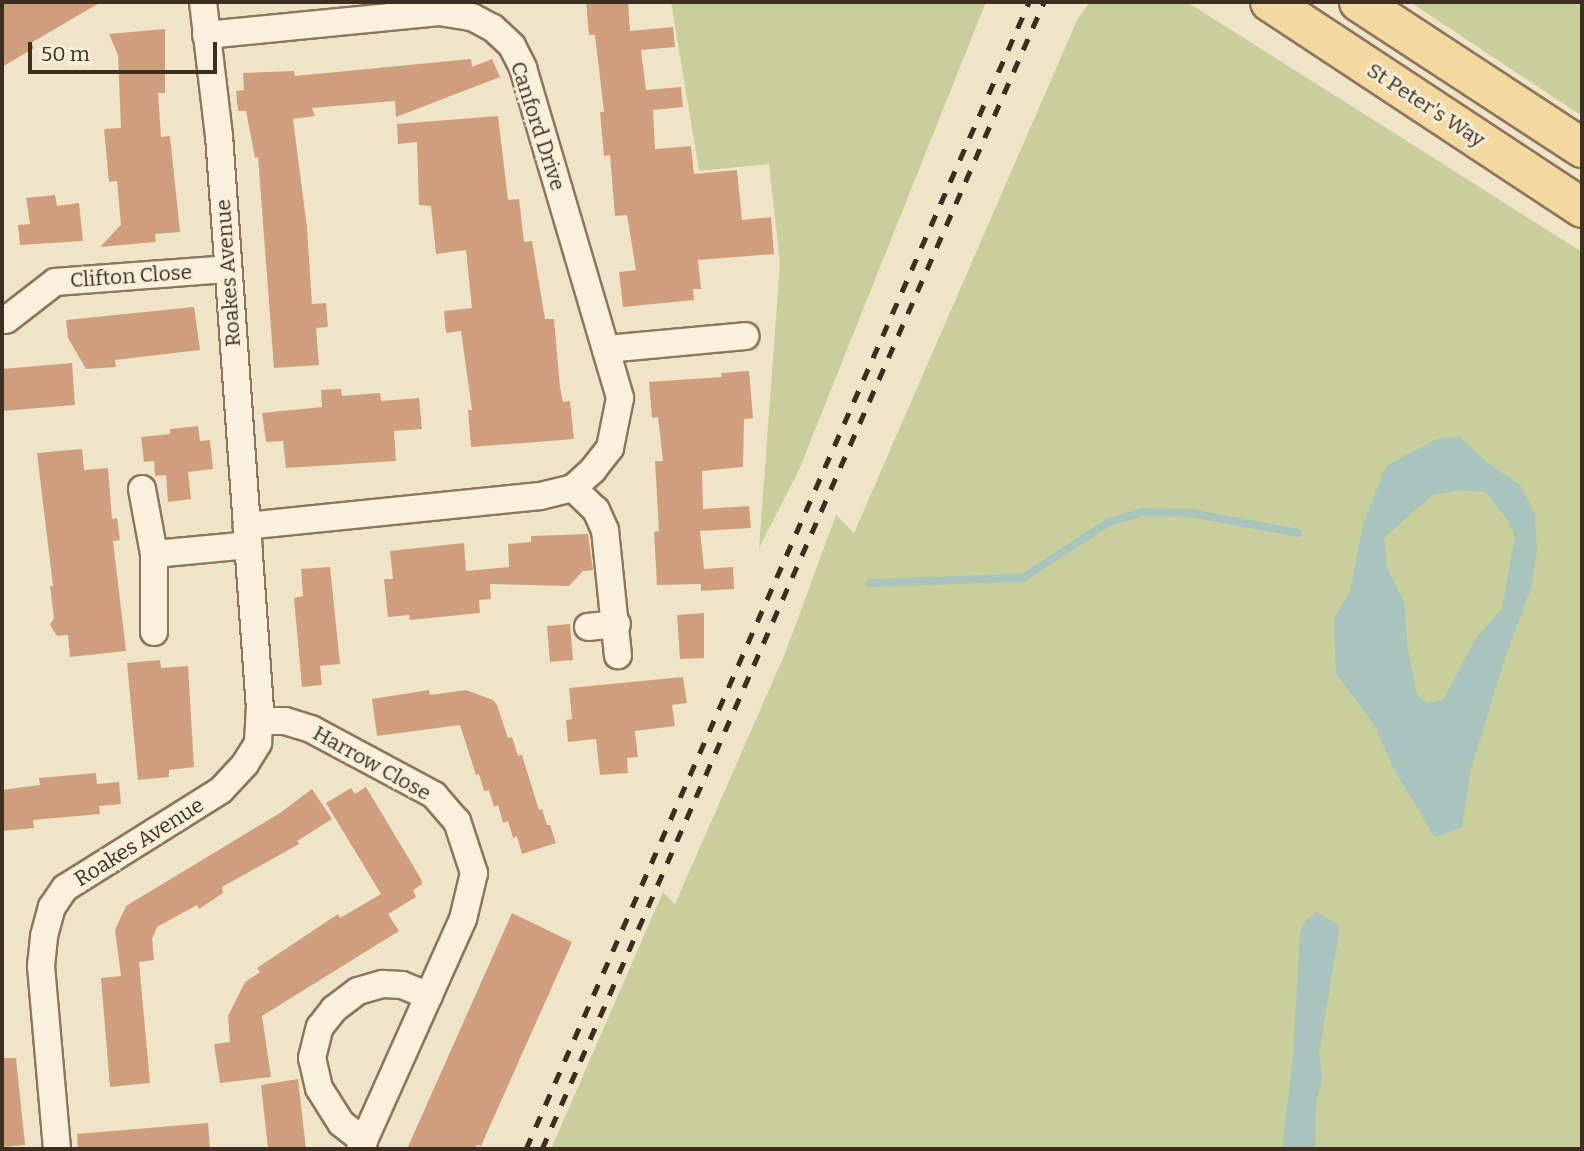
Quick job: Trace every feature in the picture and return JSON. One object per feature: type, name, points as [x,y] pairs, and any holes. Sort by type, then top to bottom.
[{"type":"main road","name":"St Peter's Way","points":[[1270,2],[1582,208]]},
{"type":"main road","points":[[1359,2],[1582,148]]},
{"type":"street","name":"Roakes Avenue","points":[[57,1149],[41,966],[44,936],[52,906],[65,888],[221,790],[245,764],[258,743],[260,720],[219,136],[203,2]]},
{"type":"street","name":"Canford Drive","points":[[206,35],[439,12],[472,17],[493,27],[512,46],[523,68],[620,398],[611,448],[593,470],[573,488]]},
{"type":"street","name":"Clifton Close","points":[[6,320],[55,282],[227,269]]},
{"type":"street","points":[[606,349],[714,328],[745,336]]},
{"type":"street","points":[[155,554],[248,536],[540,496],[573,488],[596,510],[605,530],[617,624],[618,655]]},
{"type":"street","points":[[142,489],[155,554],[154,632]]},
{"type":"street","points":[[588,627],[617,624]]},
{"type":"street","name":"Harrow Close","points":[[260,720],[285,721],[311,729],[434,795],[457,821],[474,877],[463,919],[429,996],[362,1145],[341,1123],[319,1088],[312,1058],[320,1027],[334,1009],[358,991],[383,984],[402,985],[429,996]]},
{"type":"green space","points":[[671,2],[986,2],[799,470],[759,548],[780,263],[769,164],[699,171]]},
{"type":"green space","points":[[1090,2],[1187,2],[1582,252],[1582,1149],[551,1149],[663,892],[675,904],[786,651],[836,515],[854,533],[1078,18]]},
{"type":"green space","points":[[1410,2],[1582,2],[1582,116]]},
{"type":"water","points":[[1460,437],[1487,462],[1520,485],[1535,514],[1537,551],[1531,588],[1506,655],[1471,769],[1462,827],[1435,837],[1394,770],[1374,724],[1336,674],[1334,618],[1350,591],[1363,524],[1386,466],[1436,439]],"holes":[[[1461,490],[1485,492],[1509,522],[1515,537],[1502,608],[1476,638],[1443,700],[1427,703],[1417,695],[1408,651],[1404,601],[1387,567],[1384,538],[1432,495]]]},
{"type":"water","points":[[1317,912],[1340,926],[1319,1053],[1322,1080],[1316,1103],[1315,1144],[1313,1149],[1282,1149],[1293,1057],[1300,932],[1305,921]]},
{"type":"building","points":[[2,2],[101,2],[31,43],[34,48],[2,67]]},
{"type":"building","points":[[586,2],[628,2],[630,31],[673,27],[675,47],[641,50],[646,90],[681,87],[683,107],[653,110],[655,149],[691,146],[694,174],[737,170],[742,220],[771,217],[774,254],[698,260],[701,289],[693,289],[694,300],[623,307],[619,272],[636,270],[627,215],[615,216],[610,155],[604,156],[600,112],[604,112],[595,35],[589,35]]},
{"type":"building","points":[[165,29],[165,93],[158,93],[161,137],[170,136],[180,232],[155,234],[156,242],[100,247],[121,225],[117,181],[109,182],[104,129],[121,128],[118,55],[109,34]]},
{"type":"building","points":[[471,59],[472,67],[492,59],[500,77],[396,117],[395,101],[312,108],[315,116],[293,119],[307,228],[312,304],[326,303],[328,327],[316,328],[319,365],[274,368],[258,157],[255,158],[246,111],[238,111],[236,91],[244,90],[243,73],[294,71],[295,76]]},
{"type":"building","points":[[498,116],[508,200],[519,199],[524,242],[532,241],[545,319],[554,319],[560,387],[563,402],[570,401],[574,439],[471,447],[468,410],[472,410],[461,331],[446,333],[444,311],[472,308],[466,250],[436,254],[431,206],[419,205],[417,142],[398,144],[397,124]]},
{"type":"building","points":[[55,195],[57,206],[79,203],[83,241],[20,245],[18,225],[30,224],[26,198]]},
{"type":"building","points":[[194,307],[200,350],[115,360],[116,367],[86,369],[68,338],[66,320]]},
{"type":"building","points":[[72,363],[75,405],[2,411],[2,369]]},
{"type":"building","points":[[749,371],[753,418],[744,419],[743,467],[702,471],[703,509],[749,506],[751,528],[700,531],[704,569],[733,567],[734,589],[701,591],[701,584],[657,585],[654,532],[659,531],[655,461],[663,461],[658,417],[652,418],[649,382],[722,377],[721,373]]},
{"type":"building","points":[[341,389],[342,396],[380,393],[381,401],[419,398],[422,429],[394,431],[396,461],[286,468],[283,441],[266,442],[262,413],[322,407],[321,390]]},
{"type":"building","points":[[198,426],[200,441],[210,440],[213,469],[188,472],[191,499],[168,502],[166,475],[155,476],[154,461],[144,462],[141,437],[170,434],[170,429]]},
{"type":"building","points":[[82,449],[84,470],[108,468],[112,519],[117,518],[120,540],[113,541],[126,651],[70,657],[68,635],[57,636],[50,625],[54,618],[50,586],[53,586],[37,453]]},
{"type":"building","points":[[588,534],[593,570],[583,571],[569,586],[490,584],[491,599],[479,600],[480,613],[410,620],[409,615],[388,617],[384,579],[393,579],[390,551],[464,543],[466,571],[509,567],[508,544],[531,542],[531,536]]},
{"type":"building","points":[[330,567],[340,664],[320,666],[322,685],[302,687],[294,598],[303,596],[301,569]]},
{"type":"building","points":[[704,613],[704,658],[680,659],[677,615]]},
{"type":"building","points":[[570,624],[573,660],[550,662],[547,626]]},
{"type":"building","points":[[160,660],[161,668],[188,666],[194,767],[169,770],[169,777],[138,780],[127,663]]},
{"type":"building","points":[[683,677],[687,703],[672,705],[675,726],[635,731],[638,757],[627,758],[628,773],[600,775],[596,739],[568,742],[566,720],[572,719],[569,688]]},
{"type":"building","points":[[429,690],[430,695],[466,690],[493,700],[508,738],[512,737],[518,756],[522,755],[539,810],[542,809],[556,843],[522,854],[517,836],[513,838],[508,821],[503,823],[498,805],[494,807],[489,790],[484,791],[479,774],[476,775],[460,725],[377,736],[372,699]]},
{"type":"building","points":[[96,773],[97,784],[119,782],[121,804],[99,806],[100,814],[33,820],[34,828],[2,831],[2,790],[40,785],[39,778]]},
{"type":"building","points":[[366,787],[421,879],[422,884],[413,890],[416,897],[388,914],[399,931],[262,1016],[271,1077],[220,1083],[214,1044],[230,1042],[228,1016],[245,982],[260,972],[257,968],[338,914],[340,918],[381,894],[326,803],[351,788],[355,794]]},
{"type":"building","points":[[312,789],[332,819],[297,841],[299,844],[222,887],[223,893],[199,909],[197,905],[157,927],[152,939],[154,960],[139,962],[150,1083],[110,1087],[101,978],[121,976],[115,930],[126,906],[280,813]]},
{"type":"building","points":[[512,913],[572,942],[481,1146],[477,1145],[475,1149],[407,1149]]},
{"type":"building","points":[[2,1058],[16,1058],[25,1145],[2,1147]]},
{"type":"building","points":[[298,1079],[306,1149],[268,1149],[261,1085]]},
{"type":"building","points":[[208,1123],[210,1149],[78,1149],[77,1134]]},
{"type":"waterway","points":[[870,583],[1023,578],[1109,522],[1142,512],[1191,513],[1298,533]]},
{"type":"railway","points":[[526,1149],[1029,2]]},
{"type":"railway","points":[[542,1149],[1044,2]]}]
